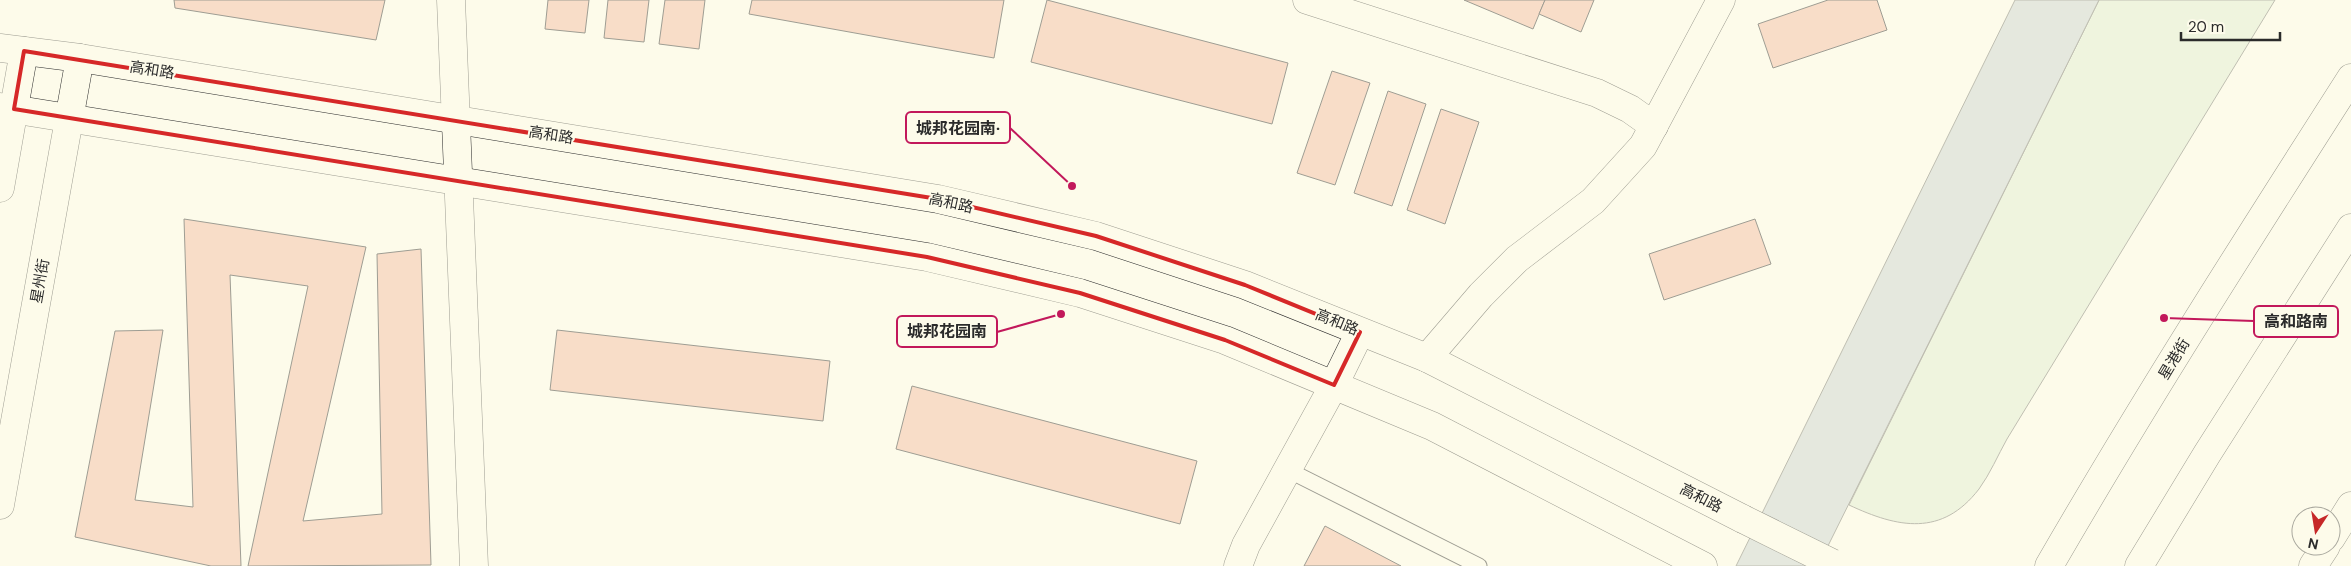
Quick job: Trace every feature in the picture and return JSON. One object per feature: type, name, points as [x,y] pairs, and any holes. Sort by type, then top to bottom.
[{"type":"main road","points":[[451,0],[474,566]]},
{"type":"main road","points":[[1307,0],[1597,92],[1630,109],[1654,126]]},
{"type":"main road","points":[[1427,358],[1481,295],[1517,259],[1561,227],[1614,180],[1643,146],[1721,0]]},
{"type":"main road","points":[[0,188],[12,49]]},
{"type":"main road","name":"高和路","points":[[12,49],[80,58],[938,199],[1096,236],[1245,285],[1427,358],[1835,564]]},
{"type":"main road","name":"星州街","points":[[0,505],[80,58]]},
{"type":"main road","name":"星港街","points":[[2049,566],[2236,256],[2351,78]]},
{"type":"main road","points":[[7,108],[70,116],[927,257],[1080,293],[1225,340],[1432,426],[1703,566]]},
{"type":"main road","points":[[2139,566],[2207,454],[2351,228]]},
{"type":"main road","points":[[1238,566],[1246,545],[1334,385],[1360,332]]},
{"type":"main road","points":[[2341,522],[2351,506]]},
{"type":"lane","points":[[1288,470],[1479,566]]},
{"type":"highlighted area","points":[[24,51],[938,199],[1096,236],[1245,285],[1360,332],[1334,385],[1225,340],[1080,293],[927,257],[14,109]]},
{"type":"green space","points":[[2099,0],[2275,0],[2007,439],[1979,489],[1965,504],[1950,515],[1935,521],[1919,524],[1885,519],[1849,505]]},
{"type":"shaded area","points":[[2015,0],[2099,0],[1818,566],[1736,566]]},
{"type":"building","points":[[174,0],[385,0],[376,40],[175,8]]},
{"type":"building","points":[[548,0],[589,0],[585,33],[545,29]]},
{"type":"building","points":[[608,0],[649,0],[644,42],[604,38]]},
{"type":"building","points":[[665,0],[705,0],[699,49],[659,44]]},
{"type":"building","points":[[752,0],[1004,0],[994,58],[749,14]]},
{"type":"building","points":[[1047,0],[1288,63],[1272,124],[1031,62]]},
{"type":"building","points":[[1464,0],[1545,0],[1533,29]]},
{"type":"building","points":[[1545,0],[1594,0],[1581,32],[1539,14]]},
{"type":"building","points":[[1828,0],[1877,0],[1887,30],[1773,68],[1758,24]]},
{"type":"building","points":[[1332,71],[1370,83],[1335,185],[1297,173]]},
{"type":"building","points":[[1388,91],[1426,104],[1392,206],[1354,193]]},
{"type":"building","points":[[1441,109],[1479,122],[1445,224],[1407,210]]},
{"type":"building","points":[[184,219],[366,247],[303,521],[382,514],[377,254],[421,249],[431,565],[248,566],[308,286],[230,275],[241,566],[211,566],[75,537],[115,331],[163,330],[135,500],[193,507]]},
{"type":"building","points":[[1755,219],[1771,264],[1664,300],[1649,254]]},
{"type":"building","points":[[557,330],[830,361],[823,421],[550,390]]},
{"type":"building","points":[[912,386],[1197,461],[1180,524],[896,449]]},
{"type":"building","points":[[1325,526],[1401,566],[1304,566]]},
{"type":"place","name":"城邦花园南·","points":[[1072,186]]},
{"type":"place","name":"城邦花园南","points":[[1061,314]]},
{"type":"place","name":"高和路南","points":[[2164,318]]}]
